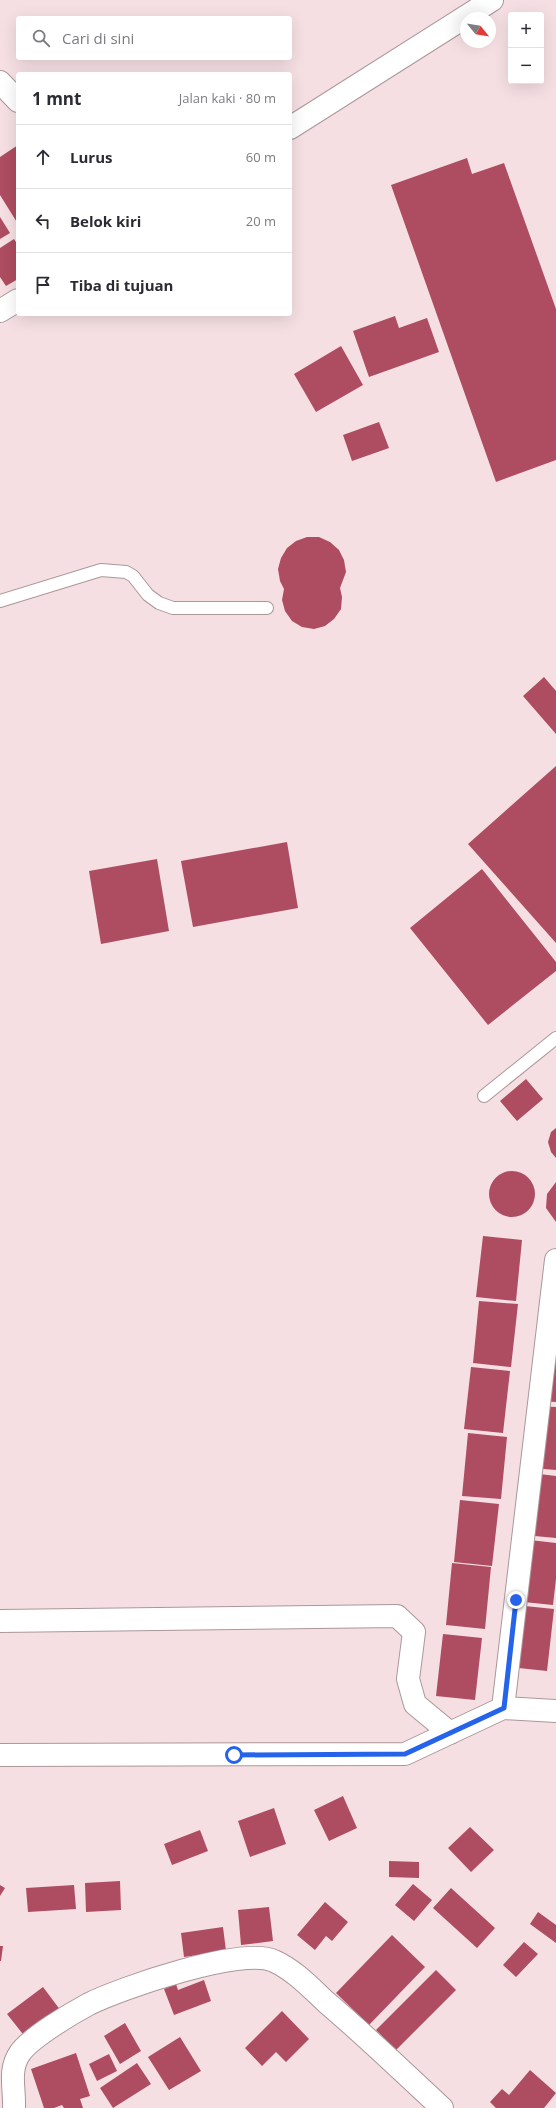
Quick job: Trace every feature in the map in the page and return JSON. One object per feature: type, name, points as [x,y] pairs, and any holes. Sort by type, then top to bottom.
[{"type":"street","points":[[292,127],[492,0]]},
{"type":"street","points":[[0,82],[16,99]]},
{"type":"street","points":[[0,311],[16,301]]},
{"type":"street","points":[[504,1708],[556,1260]]},
{"type":"street","points":[[0,1621],[397,1616],[414,1632],[408,1679],[415,1704],[450,1734]]},
{"type":"street","points":[[0,1756],[405,1754],[504,1708],[556,1712]]},
{"type":"street","points":[[14,2108],[13,2065],[21,2052],[37,2037],[82,2008],[167,1975],[224,1961],[255,1956],[272,1960],[288,1968],[351,2023],[442,2108]]},
{"type":"lane","points":[[0,601],[101,570],[126,572],[133,576],[148,595],[159,603],[173,608],[268,608]]},
{"type":"lane","points":[[484,1096],[556,1038]]},
{"type":"building","points":[[16,146],[16,221],[0,195],[0,157]]},
{"type":"building","points":[[467,158],[472,174],[504,163],[556,309],[556,460],[496,482],[391,185]]},
{"type":"building","points":[[0,217],[10,233],[0,239]]},
{"type":"building","points":[[14,239],[16,242],[16,280],[6,286],[0,277],[0,248]]},
{"type":"building","points":[[395,316],[399,328],[427,318],[439,352],[369,377],[353,331]]},
{"type":"building","points":[[341,346],[363,385],[316,412],[294,374]]},
{"type":"building","points":[[379,422],[389,448],[352,461],[343,435]]},
{"type":"building","points":[[307,537],[319,537],[330,542],[339,550],[344,560],[346,572],[340,588],[342,597],[341,609],[334,619],[325,626],[314,629],[302,627],[292,621],[285,611],[282,600],[284,589],[280,581],[278,569],[281,558],[287,548],[296,541]]},
{"type":"building","points":[[544,677],[556,691],[556,734],[523,696]]},
{"type":"building","points":[[556,766],[556,943],[468,844]]},
{"type":"building","points":[[287,842],[298,908],[193,927],[181,861]]},
{"type":"building","points":[[157,859],[169,931],[101,944],[89,871]]},
{"type":"building","points":[[482,869],[556,962],[556,971],[488,1025],[410,928]]},
{"type":"building","points":[[526,1079],[543,1099],[517,1121],[500,1101]]},
{"type":"building","points":[[556,1128],[556,1158],[551,1152],[548,1142],[551,1132]]},
{"type":"building","points":[[508,1171],[516,1171],[525,1175],[531,1181],[535,1194],[531,1207],[525,1213],[516,1217],[508,1217],[499,1213],[493,1207],[489,1198],[489,1190],[493,1181],[499,1175]]},
{"type":"building","points":[[556,1182],[556,1222],[546,1208],[547,1194]]},
{"type":"building","points":[[483,1236],[522,1240],[516,1301],[476,1297]]},
{"type":"building","points":[[479,1301],[518,1304],[511,1367],[473,1363]]},
{"type":"building","points":[[556,1340],[556,1402],[538,1401]]},
{"type":"building","points":[[471,1367],[510,1371],[503,1433],[464,1429]]},
{"type":"building","points":[[538,1406],[556,1407],[556,1470],[532,1468]]},
{"type":"building","points":[[468,1433],[507,1437],[501,1499],[462,1496]]},
{"type":"building","points":[[531,1473],[556,1476],[556,1538],[524,1535]]},
{"type":"building","points":[[460,1500],[499,1504],[492,1566],[454,1562]]},
{"type":"building","points":[[521,1539],[556,1543],[556,1579],[553,1605],[514,1601]]},
{"type":"building","points":[[452,1563],[491,1567],[485,1629],[446,1625]]},
{"type":"building","points":[[515,1605],[554,1609],[547,1671],[509,1667]]},
{"type":"building","points":[[443,1634],[482,1638],[475,1700],[436,1696]]},
{"type":"building","points":[[343,1796],[357,1828],[329,1841],[314,1810]]},
{"type":"building","points":[[274,1808],[286,1844],[250,1857],[238,1821]]},
{"type":"building","points":[[470,1827],[494,1850],[471,1872],[448,1848]]},
{"type":"building","points":[[200,1830],[208,1851],[172,1865],[164,1844]]},
{"type":"building","points":[[389,1861],[419,1862],[419,1878],[389,1877]]},
{"type":"building","points":[[120,1881],[121,1910],[86,1912],[85,1883]]},
{"type":"building","points":[[413,1884],[432,1900],[414,1921],[395,1905]]},
{"type":"building","points":[[0,1885],[5,1888],[0,1896]]},
{"type":"building","points":[[74,1885],[76,1909],[28,1912],[26,1888]]},
{"type":"building","points":[[451,1888],[495,1928],[477,1948],[433,1908]]},
{"type":"building","points":[[325,1902],[348,1922],[332,1941],[326,1936],[315,1950],[297,1935]]},
{"type":"building","points":[[269,1907],[273,1941],[241,1945],[238,1910]]},
{"type":"building","points":[[538,1912],[556,1925],[556,1943],[530,1924]]},
{"type":"building","points":[[223,1927],[226,1951],[184,1957],[181,1933]]},
{"type":"building","points":[[392,1935],[425,1967],[369,2025],[336,1993]]},
{"type":"building","points":[[524,1942],[538,1954],[516,1977],[503,1965]]},
{"type":"building","points":[[0,1946],[3,1946],[1,1961],[0,1961]]},
{"type":"building","points":[[436,1970],[456,1990],[396,2050],[376,2030]]},
{"type":"building","points":[[204,1980],[211,2001],[174,2015],[164,1989],[176,1984],[178,1990]]},
{"type":"building","points":[[43,1987],[61,2011],[26,2038],[7,2014]]},
{"type":"building","points":[[282,2011],[309,2039],[286,2062],[276,2052],[262,2066],[245,2048]]},
{"type":"building","points":[[125,2023],[141,2051],[120,2064],[104,2036]]},
{"type":"building","points":[[180,2037],[201,2071],[169,2090],[148,2057]]},
{"type":"building","points":[[76,2053],[90,2096],[80,2099],[83,2108],[64,2108],[62,2105],[54,2108],[44,2108],[31,2069]]},
{"type":"building","points":[[109,2054],[117,2071],[97,2081],[89,2064]]},
{"type":"building","points":[[137,2063],[151,2084],[113,2108],[100,2088]]},
{"type":"building","points":[[530,2070],[556,2093],[544,2108],[496,2108],[490,2102],[502,2089],[509,2095]]},
{"type":"route","points":[[234,1755],[405,1754],[504,1708],[516,1600]]}]
